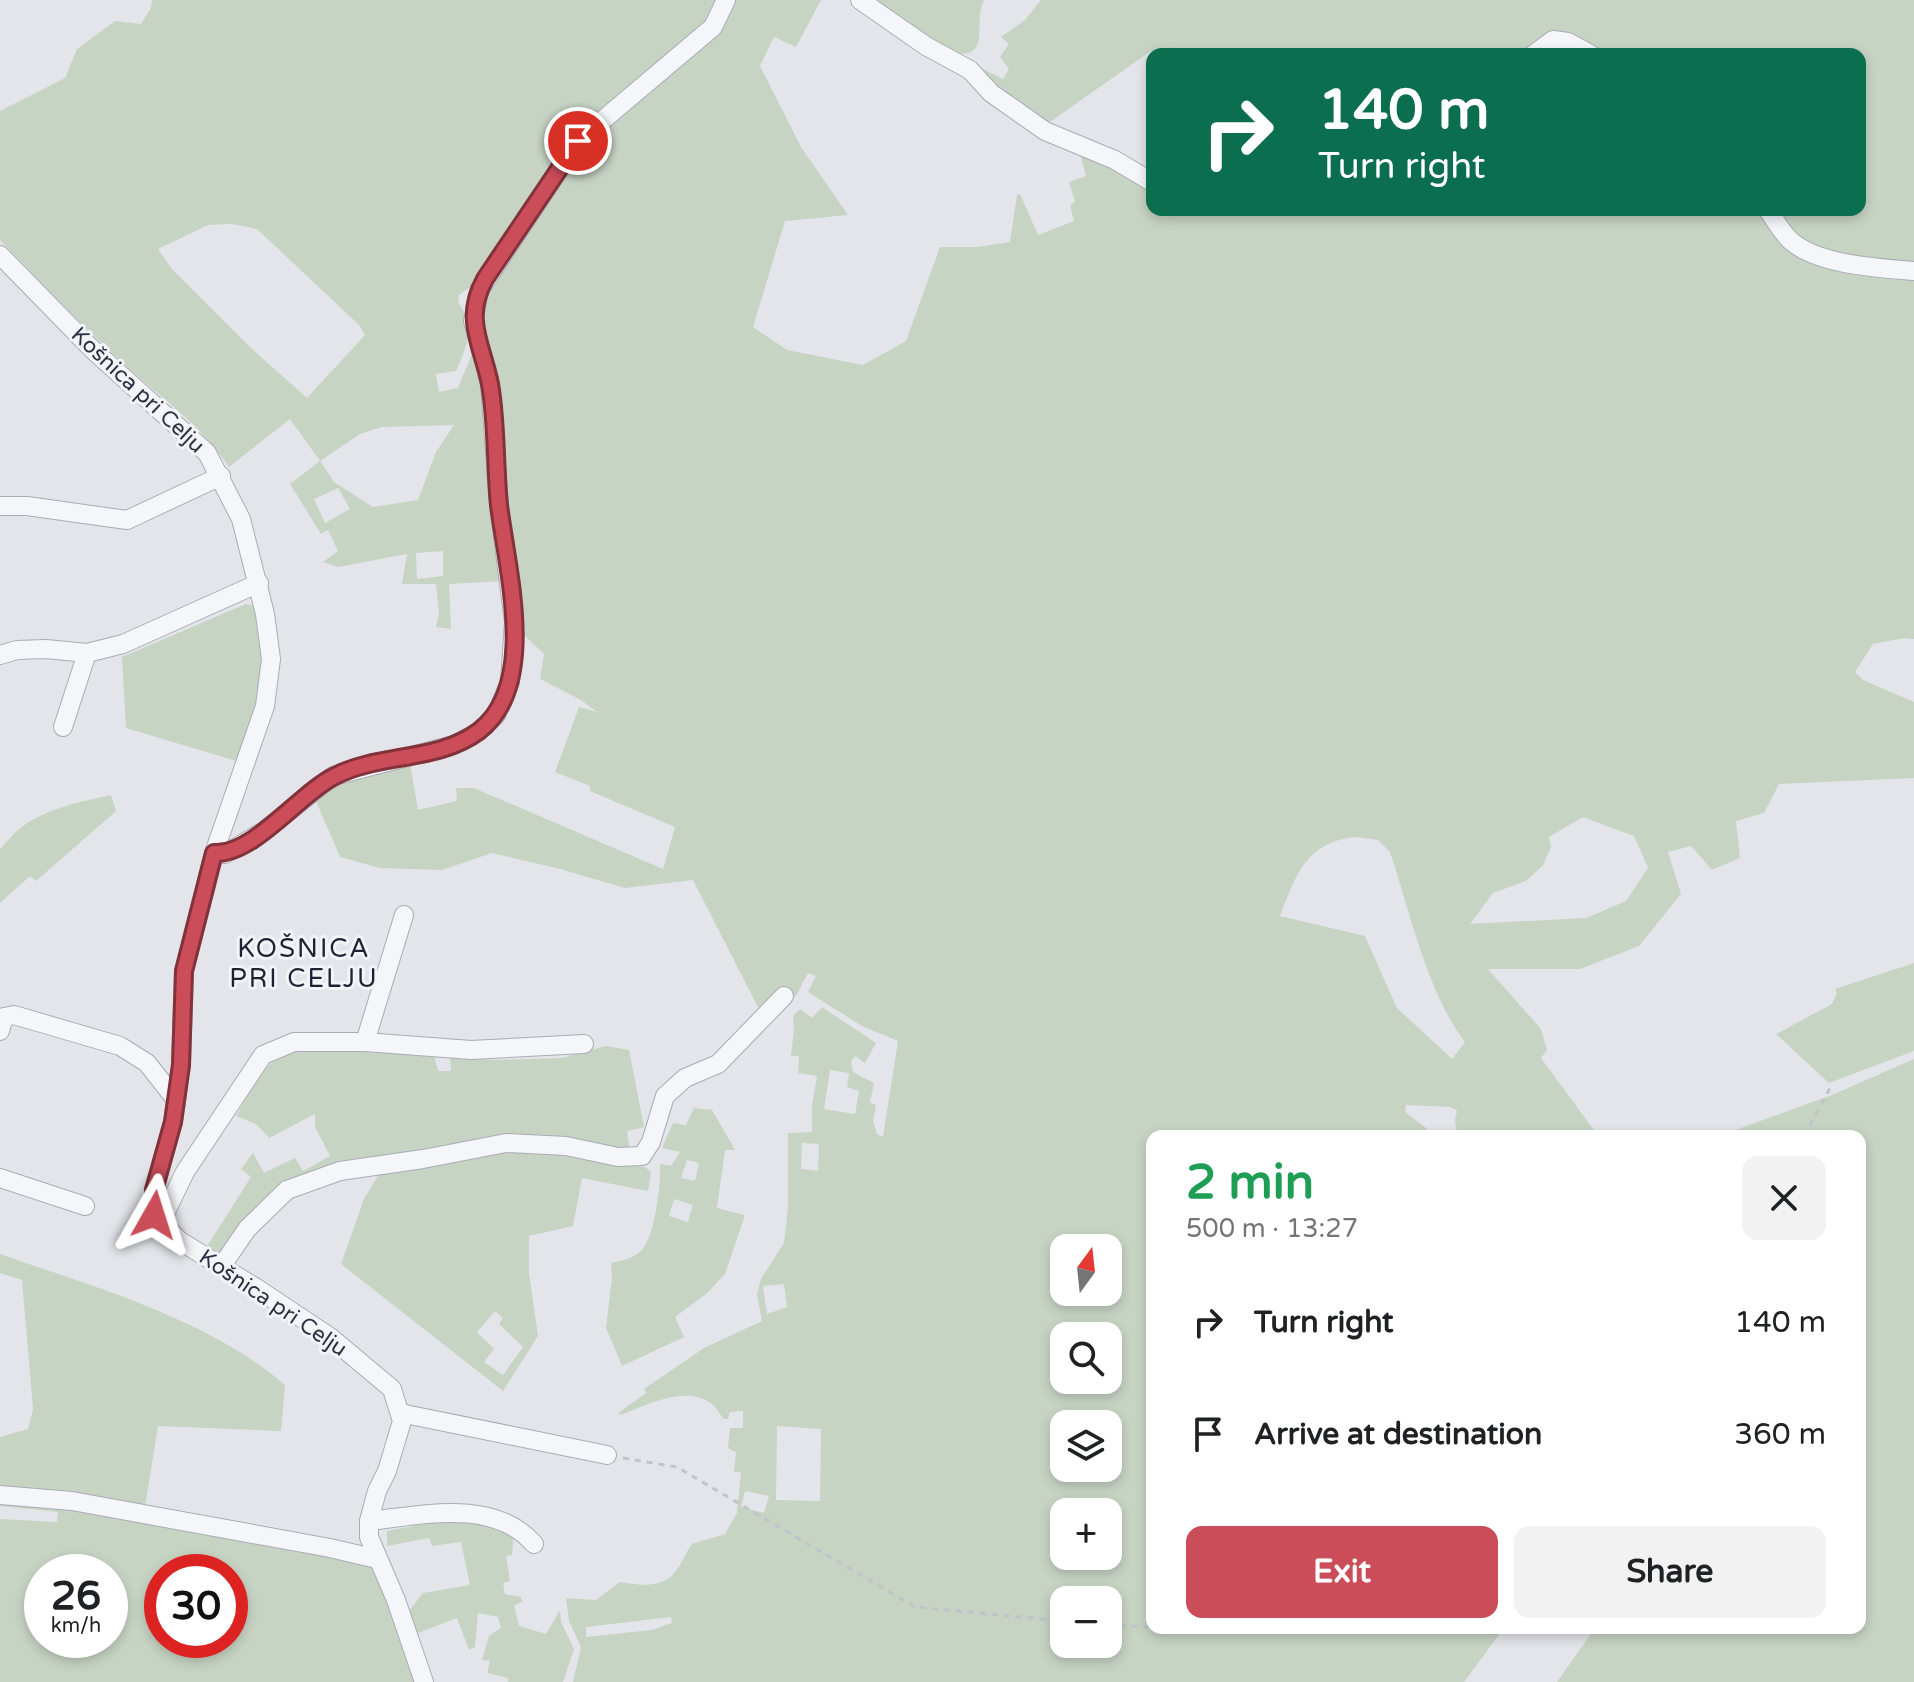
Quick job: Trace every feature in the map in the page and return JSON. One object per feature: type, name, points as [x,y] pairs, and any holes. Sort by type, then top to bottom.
[{"type":"street","points":[[214,853],[225,854],[264,831],[333,776],[454,745],[478,732],[496,715],[510,682],[514,622],[499,505],[490,384],[473,321],[479,291],[578,141],[713,27],[726,0]]},
{"type":"street","points":[[860,0],[926,46],[970,70],[991,93],[1045,131],[1115,160],[1146,178]]},
{"type":"street","points":[[1542,48],[1553,40],[1568,42],[1579,48]]},
{"type":"street","points":[[1772,216],[1791,241],[1817,255],[1914,271]]},
{"type":"street","name":"Košnica pri Celju","points":[[0,255],[92,349],[207,453],[241,519],[259,583],[271,659],[265,706],[214,853],[184,971],[181,1065],[173,1122],[154,1190],[154,1215],[180,1241],[330,1337],[392,1389],[400,1413]]},
{"type":"street","points":[[0,506],[27,506],[127,520],[221,476]]},
{"type":"street","points":[[0,655],[17,650],[46,649],[87,653],[123,644],[259,583]]},
{"type":"street","points":[[63,727],[87,653]]},
{"type":"street","points":[[365,1042],[404,915]]},
{"type":"street","points":[[221,1267],[247,1229],[287,1190],[340,1171],[506,1143],[566,1146],[618,1157],[642,1156],[651,1142],[665,1096],[685,1078],[718,1064],[784,996]]},
{"type":"street","points":[[0,1031],[4,1017],[14,1015],[120,1046],[147,1063],[176,1100]]},
{"type":"street","points":[[161,1222],[185,1172],[263,1055],[294,1042],[365,1042],[471,1050],[584,1044]]},
{"type":"street","points":[[0,1178],[85,1206]]},
{"type":"street","points":[[424,1682],[396,1600],[369,1537],[369,1521],[402,1421],[400,1413],[607,1455]]},
{"type":"street","points":[[0,1495],[72,1501],[377,1559]]},
{"type":"street","points":[[369,1521],[470,1513],[500,1519],[524,1532],[534,1544]]},
{"type":"path","points":[[1807,1130],[1830,1088]]},
{"type":"path","points":[[607,1455],[677,1467],[915,1607],[1050,1620]]},
{"type":"path","points":[[1122,1626],[1146,1627]]},
{"type":"green space","points":[[152,0],[722,0],[718,13],[616,103],[474,284],[459,295],[458,303],[467,320],[466,345],[456,371],[436,374],[439,392],[458,388],[474,349],[479,363],[504,581],[449,584],[451,629],[436,627],[439,612],[436,584],[402,584],[407,554],[338,567],[323,562],[338,551],[328,530],[321,534],[290,484],[320,461],[290,419],[229,467],[193,425],[107,348],[0,240],[0,111],[65,78],[77,49],[115,21],[141,24],[151,8]],"holes":[[[232,224],[257,229],[359,325],[365,335],[307,398],[251,348],[172,269],[158,249],[208,225]],[[454,425],[436,452],[418,500],[373,507],[334,482],[320,461],[360,434],[382,427]],[[338,488],[350,509],[325,523],[314,499]],[[443,551],[443,576],[417,579],[416,553]]]},
{"type":"green space","points":[[731,0],[821,0],[796,47],[774,37],[760,66],[801,147],[848,215],[785,221],[753,327],[787,350],[863,365],[906,341],[940,247],[978,247],[1010,242],[1017,195],[1020,194],[1038,235],[1074,221],[1070,205],[1075,202],[1069,182],[1086,176],[1080,153],[1146,185],[1146,216],[1762,216],[1778,237],[1914,277],[1914,639],[1873,644],[1855,672],[1863,680],[1914,702],[1914,778],[1779,784],[1764,813],[1736,821],[1740,858],[1712,870],[1691,846],[1668,852],[1681,894],[1639,946],[1580,969],[1488,969],[1541,1029],[1547,1050],[1541,1058],[1594,1130],[1456,1130],[1457,1111],[1450,1107],[1406,1105],[1405,1112],[1427,1130],[1146,1130],[1146,1634],[1500,1634],[1464,1682],[573,1682],[581,1647],[569,1621],[566,1598],[596,1600],[620,1582],[650,1584],[664,1581],[677,1569],[692,1544],[725,1534],[737,1513],[741,1472],[734,1472],[736,1452],[728,1448],[730,1428],[743,1428],[743,1411],[730,1412],[728,1419],[724,1419],[714,1406],[702,1398],[679,1396],[621,1415],[618,1413],[646,1393],[644,1389],[704,1348],[762,1321],[757,1294],[761,1279],[784,1243],[788,1208],[788,1133],[812,1132],[817,1076],[798,1073],[799,1056],[791,1056],[793,1016],[800,1009],[812,1018],[822,1007],[876,1043],[865,1063],[855,1056],[851,1061],[853,1072],[874,1083],[870,1102],[876,1105],[873,1121],[877,1134],[883,1137],[898,1041],[862,1026],[808,992],[816,976],[808,973],[796,996],[764,1019],[693,880],[625,888],[492,853],[442,870],[380,868],[340,857],[316,801],[330,785],[410,763],[418,810],[457,801],[456,788],[474,788],[663,869],[675,827],[590,791],[590,786],[555,772],[579,707],[597,712],[540,679],[544,654],[524,635],[479,321],[485,295],[582,142]],"holes":[[[1583,817],[1634,836],[1648,868],[1626,901],[1586,918],[1470,924],[1493,893],[1526,881],[1543,865],[1551,847],[1549,837]],[[1355,837],[1378,840],[1390,852],[1430,976],[1440,1000],[1465,1042],[1452,1059],[1397,1008],[1365,936],[1280,916],[1305,863],[1314,853],[1338,840]],[[830,1070],[849,1073],[847,1087],[859,1091],[855,1114],[824,1109]],[[802,1143],[819,1144],[818,1171],[801,1169]],[[784,1284],[787,1307],[767,1314],[763,1286]],[[777,1426],[821,1429],[820,1501],[776,1500]],[[745,1491],[769,1496],[764,1513],[741,1507]],[[671,1617],[672,1623],[652,1630],[586,1637],[586,1627]]]},
{"type":"green space","points":[[869,0],[984,0],[977,45],[973,51],[964,54],[951,53]]},
{"type":"green space","points":[[1041,0],[1914,0],[1914,265],[1831,252],[1800,240],[1778,216],[1866,216],[1866,48],[1590,48],[1576,38],[1559,33],[1529,48],[1146,48],[1146,55],[1047,124],[989,81],[981,68],[1003,79],[1009,69],[1000,57],[1009,44],[1001,37],[1025,20]]},
{"type":"green space","points":[[246,604],[256,606],[264,649],[259,702],[243,763],[126,728],[122,657]]},
{"type":"green space","points":[[111,795],[116,811],[36,881],[30,876],[0,903],[0,849],[16,832],[50,812]]},
{"type":"green space","points":[[1914,963],[1914,1051],[1829,1083],[1776,1034],[1832,1004],[1837,993],[1835,989]]},
{"type":"green space","points":[[606,1046],[629,1050],[644,1127],[627,1131],[631,1158],[555,1142],[366,1167],[283,1201],[228,1259],[206,1248],[251,1177],[241,1169],[253,1153],[264,1173],[295,1158],[303,1171],[330,1156],[315,1127],[315,1114],[269,1138],[256,1124],[236,1116],[260,1075],[280,1057],[311,1050],[434,1055],[438,1071],[451,1071],[450,1057],[490,1060],[562,1058]]},
{"type":"green space","points":[[1914,1059],[1914,1682],[1557,1682],[1591,1634],[1866,1634],[1866,1130],[1736,1130],[1832,1095]]},
{"type":"green space","points":[[694,1108],[712,1110],[735,1150],[725,1150],[717,1208],[745,1215],[725,1274],[706,1294],[675,1317],[684,1337],[622,1366],[606,1328],[611,1263],[635,1256],[646,1244],[656,1210],[660,1164],[671,1166],[680,1152],[662,1148],[673,1123],[686,1125]],"holes":[[[687,1160],[699,1163],[695,1181],[681,1178]],[[674,1199],[693,1205],[688,1222],[669,1216]]]},
{"type":"green space","points":[[533,1147],[645,1167],[651,1172],[648,1191],[582,1178],[573,1226],[529,1236],[529,1273],[538,1336],[503,1391],[341,1264],[364,1199],[379,1174]],"holes":[[[495,1311],[503,1318],[499,1324],[523,1347],[503,1375],[484,1362],[494,1349],[477,1332]]]},
{"type":"green space","points":[[0,1254],[111,1292],[187,1323],[255,1362],[285,1385],[281,1431],[158,1426],[144,1513],[0,1494],[0,1437],[28,1429],[33,1409],[22,1280],[0,1273]]},
{"type":"green space","points":[[0,1501],[98,1509],[179,1530],[248,1540],[361,1562],[375,1568],[420,1682],[0,1682],[0,1519],[57,1522],[58,1512],[0,1506]]},
{"type":"green space","points":[[461,1517],[514,1533],[512,1555],[506,1556],[510,1581],[503,1583],[505,1594],[521,1597],[522,1602],[514,1605],[519,1626],[546,1634],[560,1610],[561,1622],[574,1649],[563,1682],[508,1682],[508,1678],[487,1673],[490,1661],[482,1660],[489,1636],[501,1628],[498,1617],[478,1613],[475,1647],[469,1650],[457,1618],[415,1634],[408,1612],[423,1593],[470,1585],[461,1542],[432,1546],[429,1538],[387,1546],[387,1531]]},
{"type":"district","name":"KOŠNICA PRI CELJU","points":[[304,963]]},
{"type":"route","points":[[154,1215],[154,1190],[173,1122],[181,1065],[184,971],[214,853],[225,854],[264,831],[333,776],[454,745],[478,732],[496,715],[510,682],[514,622],[499,505],[490,384],[473,321],[479,291],[485,279],[578,141]]}]
